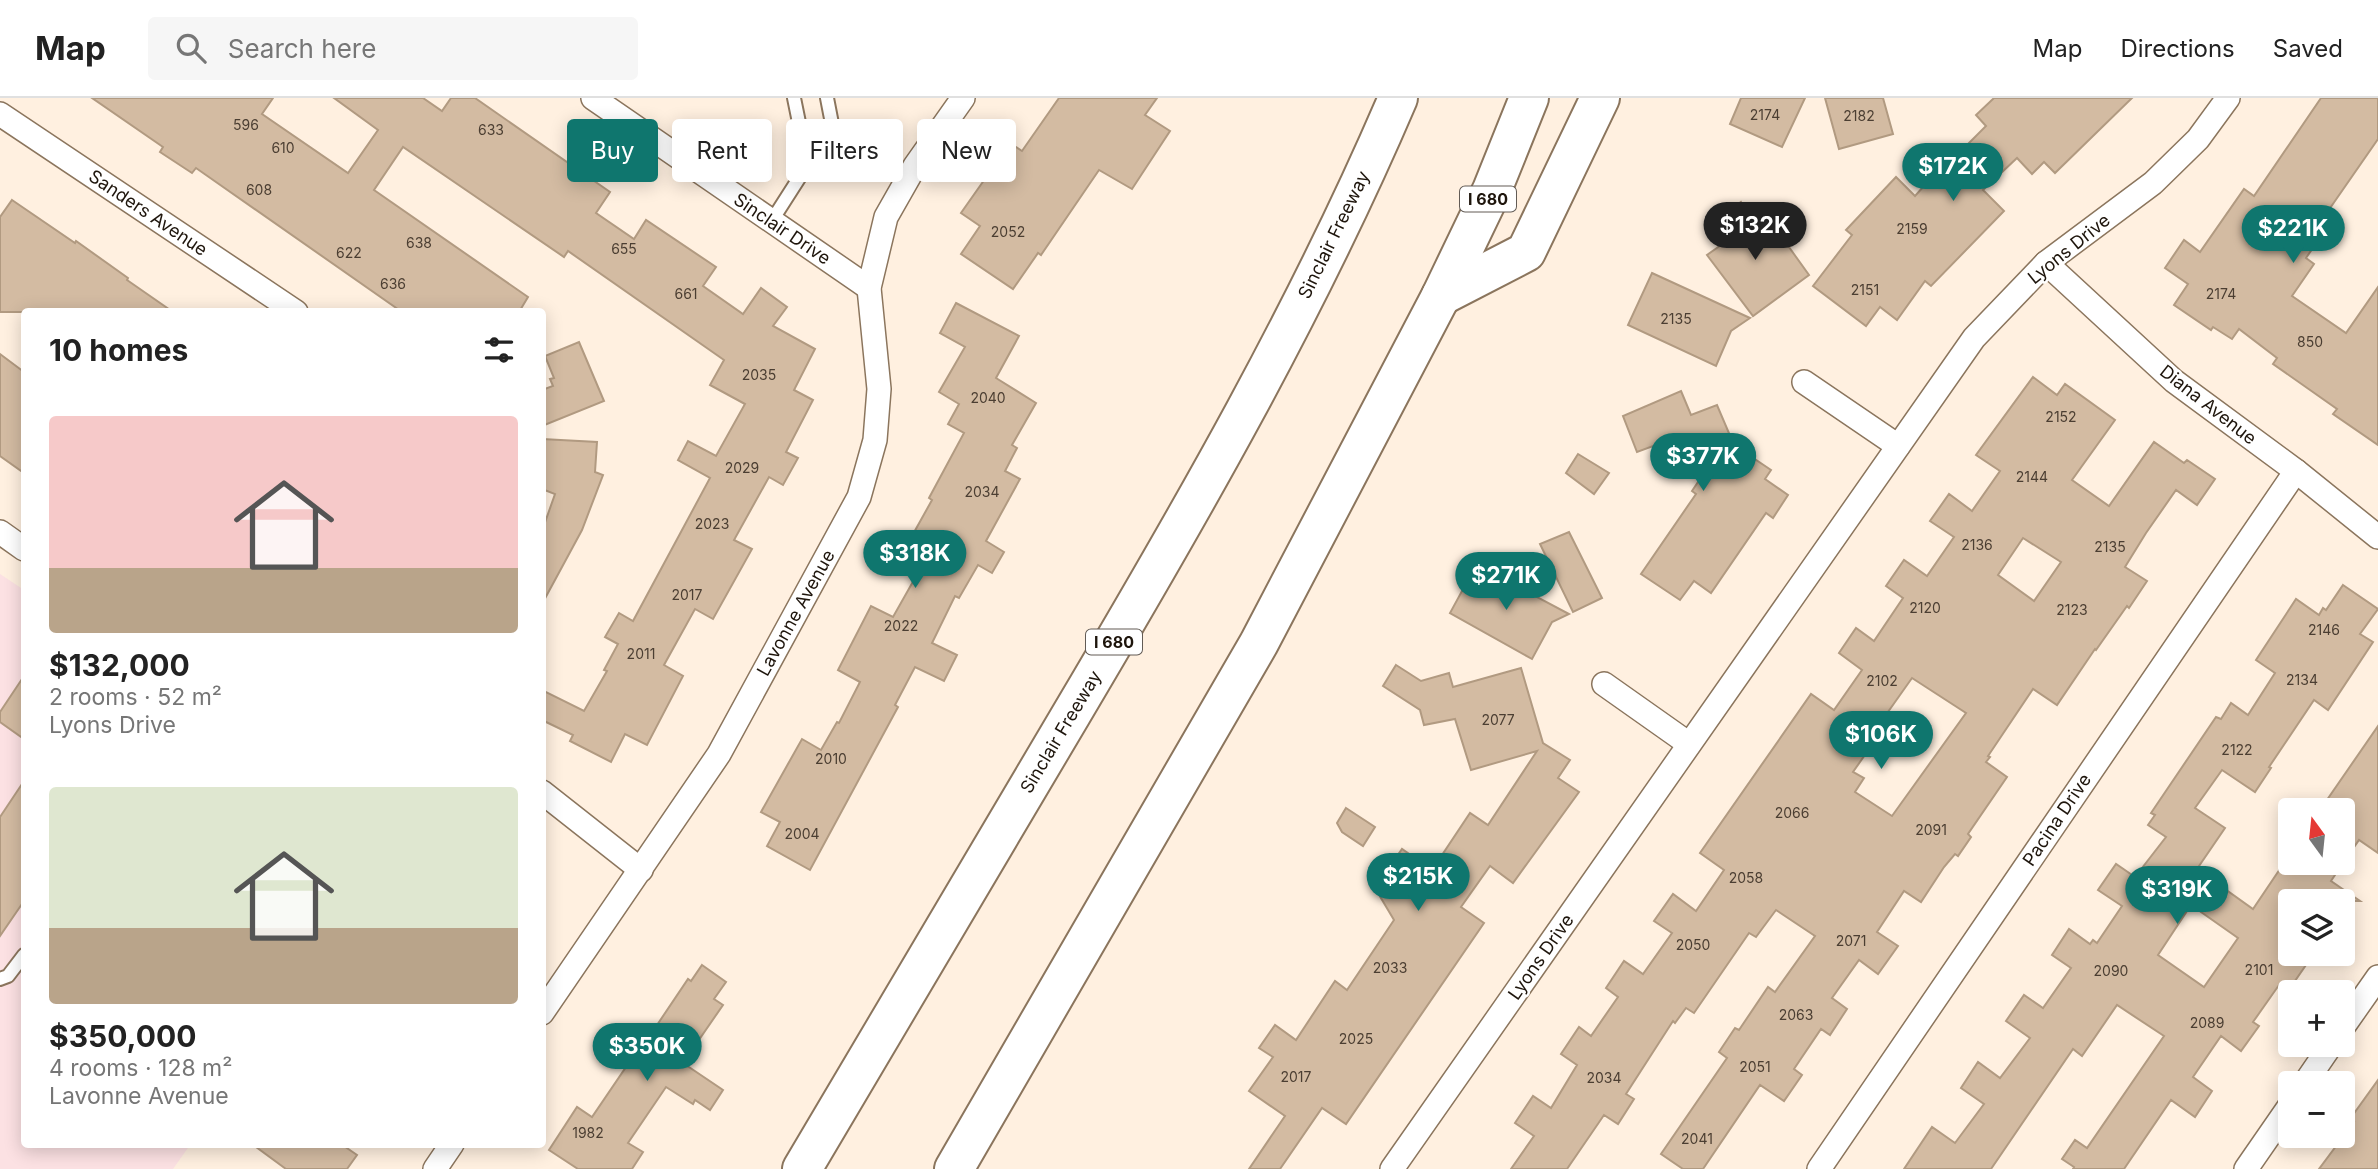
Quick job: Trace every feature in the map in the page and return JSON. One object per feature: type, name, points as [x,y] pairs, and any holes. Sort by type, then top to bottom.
[{"type":"highway","name":"I 680","points":[[954,1169],[1259,643],[1441,296],[1492,190],[1528,98]]},
{"type":"highway","points":[[1441,296],[1526,251],[1600,98]]},
{"type":"highway","name":"Sinclair Freeway","points":[[802,1169],[1160,563],[1344,218],[1398,99]]},
{"type":"street","name":"Sinclair Drive","points":[[593,98],[869,288]]},
{"type":"street","name":"Lavonne Avenue","points":[[546,1007],[719,754],[859,497],[874,440],[879,389],[869,288],[886,217],[915,166],[962,98]]},
{"type":"street","name":"Lyons Drive","points":[[1392,1169],[1974,338],[2046,263],[2153,183],[2198,139],[2228,98]]},
{"type":"street","name":"Sanders Avenue","points":[[0,114],[290,308]]},
{"type":"street","name":"Diana Avenue","points":[[2046,263],[2174,382],[2296,471],[2378,537]]},
{"type":"street","points":[[1804,382],[1898,446]]},
{"type":"street","name":"Pacina Drive","points":[[1819,1169],[2296,471]]},
{"type":"street","points":[[0,532],[21,547]]},
{"type":"street","points":[[1604,684],[1689,744]]},
{"type":"street","points":[[546,795],[640,870]]},
{"type":"street","points":[[2355,1011],[2377,983]]},
{"type":"street","points":[[2246,1169],[2278,1123]]},
{"type":"street","points":[[435,1169],[449,1148]]},
{"type":"lane","points":[[794,98],[798,119]]},
{"type":"lane","points":[[827,98],[831,119]]},
{"type":"lane","points":[[771,222],[797,182]]},
{"type":"lane","points":[[0,979],[8,976],[21,959]]},
{"type":"shaded area","points":[[0,574],[21,588],[21,1148],[188,1148],[173,1169],[0,1169]]},
{"type":"building","points":[[92,98],[273,98],[262,114],[348,173],[378,130],[334,98],[423,98],[442,111],[451,98],[475,98],[567,162],[567,182],[596,182],[610,192],[596,213],[634,239],[646,220],[716,267],[703,286],[743,314],[761,288],[787,307],[773,326],[815,349],[794,390],[813,400],[786,452],[798,458],[783,485],[769,477],[734,540],[752,549],[713,619],[695,609],[664,665],[683,676],[647,745],[625,734],[611,762],[570,741],[573,735],[546,722],[546,692],[584,711],[607,671],[604,670],[618,644],[605,637],[619,613],[633,621],[710,478],[678,460],[688,441],[716,456],[745,404],[710,385],[724,360],[568,251],[564,257],[403,147],[374,190],[528,297],[521,308],[396,308],[196,168],[192,173],[160,152],[163,147]]},
{"type":"building","points":[[1059,98],[1157,98],[1145,115],[1170,131],[1132,189],[1099,170],[1041,255],[1038,253],[1013,289],[961,254],[980,226],[961,213],[983,182],[1016,182],[1016,147],[1022,151]]},
{"type":"building","points":[[1741,98],[1805,98],[1782,147],[1730,124]]},
{"type":"building","points":[[1825,98],[1883,98],[1893,134],[1839,149]]},
{"type":"building","points":[[1994,98],[2132,98],[2055,173],[2044,162],[2032,174],[2017,158],[1983,190],[2004,211],[1931,286],[1925,281],[1897,320],[1880,307],[1866,326],[1813,286],[1852,235],[1846,230],[1896,177],[1915,196],[1943,165],[1945,167],[1986,126],[1976,115]]},
{"type":"building","points":[[2321,98],[2378,98],[2378,139],[2310,237],[2317,242],[2306,258],[2314,264],[2292,296],[2346,333],[2378,287],[2378,445],[2333,414],[2337,409],[2273,364],[2277,358],[2239,329],[2232,339],[2213,327],[2211,330],[2174,305],[2188,284],[2165,268],[2184,240],[2200,252],[2244,189],[2254,196]]},
{"type":"building","points":[[12,200],[75,243],[76,241],[167,308],[21,308],[21,312],[0,312],[0,217]]},
{"type":"building","points":[[1741,202],[1771,243],[1781,236],[1809,275],[1753,316],[1707,255],[1731,238],[1717,220]]},
{"type":"building","points":[[1652,273],[1750,318],[1731,331],[1716,366],[1628,325]]},
{"type":"building","points":[[956,303],[1019,336],[996,378],[1036,403],[1012,445],[1017,448],[1005,471],[1020,479],[986,541],[1004,552],[992,573],[978,565],[959,598],[955,596],[932,643],[957,655],[944,681],[915,667],[895,705],[898,707],[810,870],[767,846],[780,822],[761,812],[802,739],[821,750],[837,722],[839,723],[860,682],[838,670],[871,606],[893,617],[932,548],[912,536],[964,433],[948,424],[959,404],[939,392],[965,347],[940,333]]},
{"type":"building","points":[[579,342],[604,401],[546,424],[546,389],[553,386],[550,379],[554,378],[546,356]]},
{"type":"building","points":[[0,354],[21,370],[21,471],[0,456]]},
{"type":"building","points":[[2033,377],[2057,395],[2065,384],[2115,420],[2072,480],[2109,506],[2154,442],[2184,463],[2187,460],[2215,479],[2197,505],[2176,490],[2125,567],[2147,581],[2129,608],[2127,606],[2095,649],[2057,705],[2033,689],[1988,756],[1990,757],[1986,762],[2007,777],[1968,834],[1971,837],[1958,856],[1955,854],[1944,867],[1921,902],[1904,891],[1877,932],[1898,946],[1878,974],[1859,960],[1832,998],[1847,1009],[1830,1035],[1821,1029],[1794,1069],[1802,1075],[1784,1101],[1760,1085],[1703,1169],[1683,1169],[1661,1154],[1727,1058],[1719,1052],[1735,1028],[1739,1030],[1768,987],[1775,992],[1815,936],[1776,910],[1756,937],[1749,933],[1694,1013],[1686,1008],[1675,1023],[1673,1021],[1626,1094],[1634,1099],[1618,1124],[1604,1115],[1567,1169],[1511,1169],[1534,1136],[1515,1123],[1533,1096],[1551,1108],[1577,1065],[1561,1054],[1579,1027],[1591,1036],[1618,997],[1606,988],[1624,961],[1643,974],[1672,933],[1654,921],[1673,894],[1696,911],[1724,870],[1700,853],[1811,694],[1834,710],[1862,670],[1839,653],[1856,628],[1874,641],[1903,598],[1886,586],[1904,560],[1927,576],[1954,537],[1930,521],[1949,494],[1972,511],[2000,471],[1976,455]],"holes":[[[2023,538],[2061,562],[2034,601],[1998,575]],[[1912,678],[1966,713],[1892,816],[1855,792],[1864,778],[1853,772],[1876,739],[1871,736]]]},
{"type":"building","points":[[1681,391],[1691,415],[1717,405],[1734,445],[1771,470],[1765,479],[1788,495],[1773,518],[1766,513],[1711,593],[1694,581],[1680,600],[1641,574],[1696,494],[1692,491],[1702,476],[1671,456],[1658,461],[1653,446],[1637,452],[1623,416]]},
{"type":"building","points":[[546,439],[597,442],[595,472],[603,475],[582,530],[546,597],[546,520],[555,494],[546,491]]},
{"type":"building","points":[[1578,454],[1609,473],[1594,494],[1566,473]]},
{"type":"building","points":[[1569,532],[1602,598],[1573,612],[1540,544]]},
{"type":"building","points":[[1474,569],[1488,576],[1490,572],[1569,614],[1552,622],[1532,659],[1450,613]]},
{"type":"building","points":[[2343,585],[2378,609],[2360,634],[2373,642],[2328,710],[2314,700],[2255,792],[2222,770],[2195,808],[2225,828],[2197,869],[2253,909],[2278,872],[2278,875],[2335,875],[2331,881],[2343,889],[2278,889],[2278,966],[2305,966],[2296,980],[2278,980],[2278,986],[2253,1022],[2259,1026],[2241,1051],[2221,1036],[2193,1077],[2212,1091],[2195,1117],[2171,1100],[2124,1169],[2073,1169],[2074,1167],[2062,1159],[2075,1140],[2087,1148],[2164,1036],[2117,1005],[2082,1056],[2073,1049],[1991,1169],[1904,1169],[1932,1127],[1955,1143],[1984,1104],[1961,1088],[1978,1062],[2000,1078],[2030,1038],[2006,1021],[2024,995],[2043,1008],[2071,968],[2052,955],[2069,929],[2090,944],[2093,940],[2097,943],[2122,906],[2098,890],[2116,864],[2135,877],[2166,837],[2148,825],[2155,815],[2151,813],[2216,717],[2221,719],[2231,703],[2248,715],[2275,673],[2256,660],[2296,599],[2319,615],[2323,608],[2326,610]],"holes":[[[2191,905],[2238,938],[2204,987],[2158,955]]]},
{"type":"building","points":[[1396,665],[1421,681],[1449,673],[1453,687],[1521,668],[1543,743],[1570,760],[1558,778],[1579,792],[1513,883],[1490,866],[1461,907],[1484,923],[1346,1124],[1322,1108],[1280,1169],[1249,1169],[1285,1116],[1249,1091],[1273,1057],[1259,1048],[1275,1025],[1296,1040],[1335,981],[1347,990],[1394,920],[1375,888],[1402,849],[1432,870],[1470,813],[1488,825],[1537,751],[1471,770],[1455,719],[1424,725],[1420,710],[1383,686]]},
{"type":"building","points":[[21,680],[21,737],[0,722],[0,712]]},
{"type":"building","points":[[2378,726],[2378,853],[2359,840],[2356,844],[2356,798],[2328,798]]},
{"type":"building","points":[[21,786],[21,905],[0,936],[0,817]]},
{"type":"building","points":[[1346,808],[1375,827],[1363,846],[1342,832],[1337,823]]},
{"type":"building","points":[[702,965],[726,982],[714,999],[723,1005],[683,1063],[723,1090],[710,1110],[695,1100],[693,1104],[666,1087],[628,1143],[643,1152],[632,1169],[578,1169],[549,1150],[577,1107],[592,1117],[628,1064],[626,1062],[653,1031],[688,979],[691,981]]},
{"type":"building","points":[[2378,1080],[2378,1169],[2319,1169],[2335,1148],[2355,1148],[2355,1112]]},
{"type":"building","points":[[257,1148],[347,1148],[357,1155],[347,1169],[286,1169]]}]
